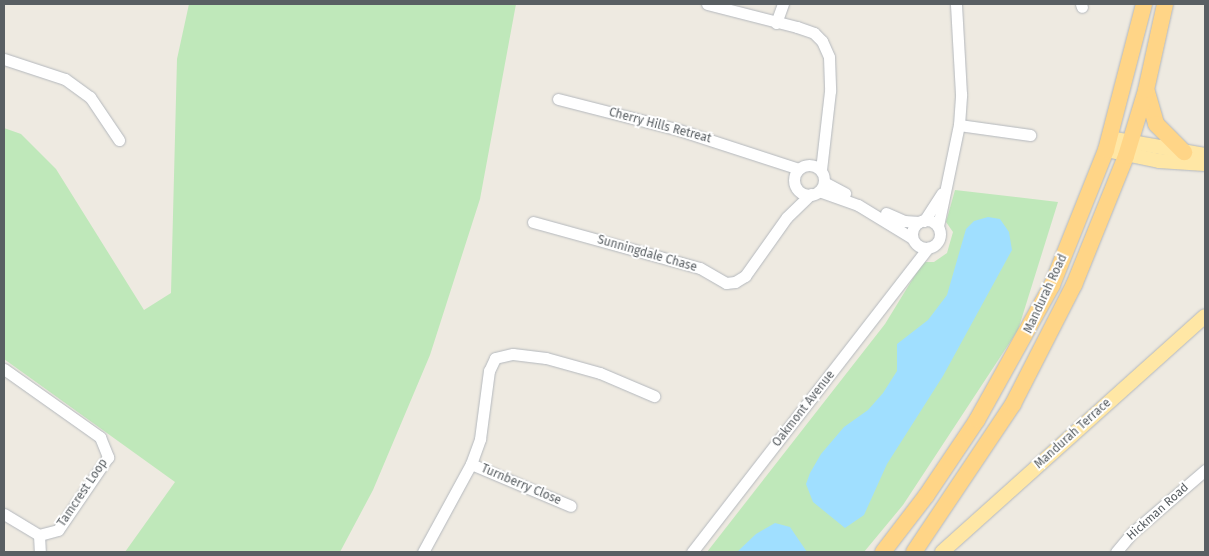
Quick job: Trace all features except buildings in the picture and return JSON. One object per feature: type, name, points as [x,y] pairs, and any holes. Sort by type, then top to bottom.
[{"type":"highway","name":"Mandurah Road","points":[[882,552],[953,458],[1011,363],[1070,243],[1107,144],[1144,4]]},
{"type":"highway","name":"Mandurah Road","points":[[914,552],[1017,396],[1074,285],[1128,150],[1146,90],[1165,4]]},
{"type":"highway","points":[[1146,90],[1156,124],[1184,152]]},
{"type":"main road","points":[[1107,144],[1128,150],[1205,164]]},
{"type":"main road","points":[[1128,150],[1184,152],[1205,155]]},
{"type":"main road","name":"Mandurah Terrace","points":[[942,552],[1205,316]]},
{"type":"street","points":[[707,4],[814,33],[822,41],[829,57],[830,98],[823,135],[818,189]]},
{"type":"street","points":[[776,23],[782,4]]},
{"type":"street","points":[[818,189],[858,205],[928,248],[939,240],[938,226],[944,190],[959,126],[961,94],[956,4]]},
{"type":"street","points":[[4,59],[65,79],[90,97],[119,140]]},
{"type":"street","name":"Cherry Hills Retreat","points":[[558,99],[684,131],[761,156],[821,170]]},
{"type":"street","points":[[959,126],[1030,135]]},
{"type":"street","points":[[804,167],[823,135]]},
{"type":"street","name":"Cherry Hills Retreat","points":[[761,156],[796,185],[818,189]]},
{"type":"street","name":"Sunningdale Chase","points":[[787,218],[796,185],[804,167]]},
{"type":"street","points":[[818,189],[895,218],[922,221],[938,226]]},
{"type":"street","name":"Sunningdale Chase","points":[[533,222],[700,268],[726,283],[744,276],[787,218],[818,189]]},
{"type":"street","points":[[914,265],[913,229],[922,221],[944,190]]},
{"type":"street","name":"Oakmont Avenue","points":[[692,552],[928,248]]},
{"type":"street","points":[[423,552],[471,464],[480,439],[489,371],[495,358],[512,354],[556,360],[628,384],[654,396]]},
{"type":"street","name":"Tamcrest Loop","points":[[4,369],[100,437],[108,456],[58,530],[39,535]]},
{"type":"street","name":"Turnberry Close","points":[[471,464],[571,506]]},
{"type":"street","name":"Hickman Road","points":[[1116,552],[1133,532],[1204,474]]},
{"type":"street","points":[[4,514],[39,535],[40,552]]},
{"type":"green space","points":[[189,4],[516,4],[480,199],[430,355],[373,490],[340,552],[125,552],[175,482],[4,359],[4,128],[21,134],[56,169],[144,310],[171,293],[177,59]]},
{"type":"green space","points":[[955,190],[1058,202],[1018,330],[903,505],[864,552],[707,552],[885,324],[923,262],[934,262],[947,253],[953,232],[946,222]]},
{"type":"water","points":[[988,217],[1000,219],[1009,232],[1012,250],[943,376],[887,464],[864,515],[845,528],[813,502],[806,484],[810,473],[821,454],[844,427],[868,410],[883,393],[897,371],[897,344],[928,320],[947,295],[966,229],[974,221]]},
{"type":"water","points":[[775,523],[790,527],[807,552],[737,552],[756,534]]}]
